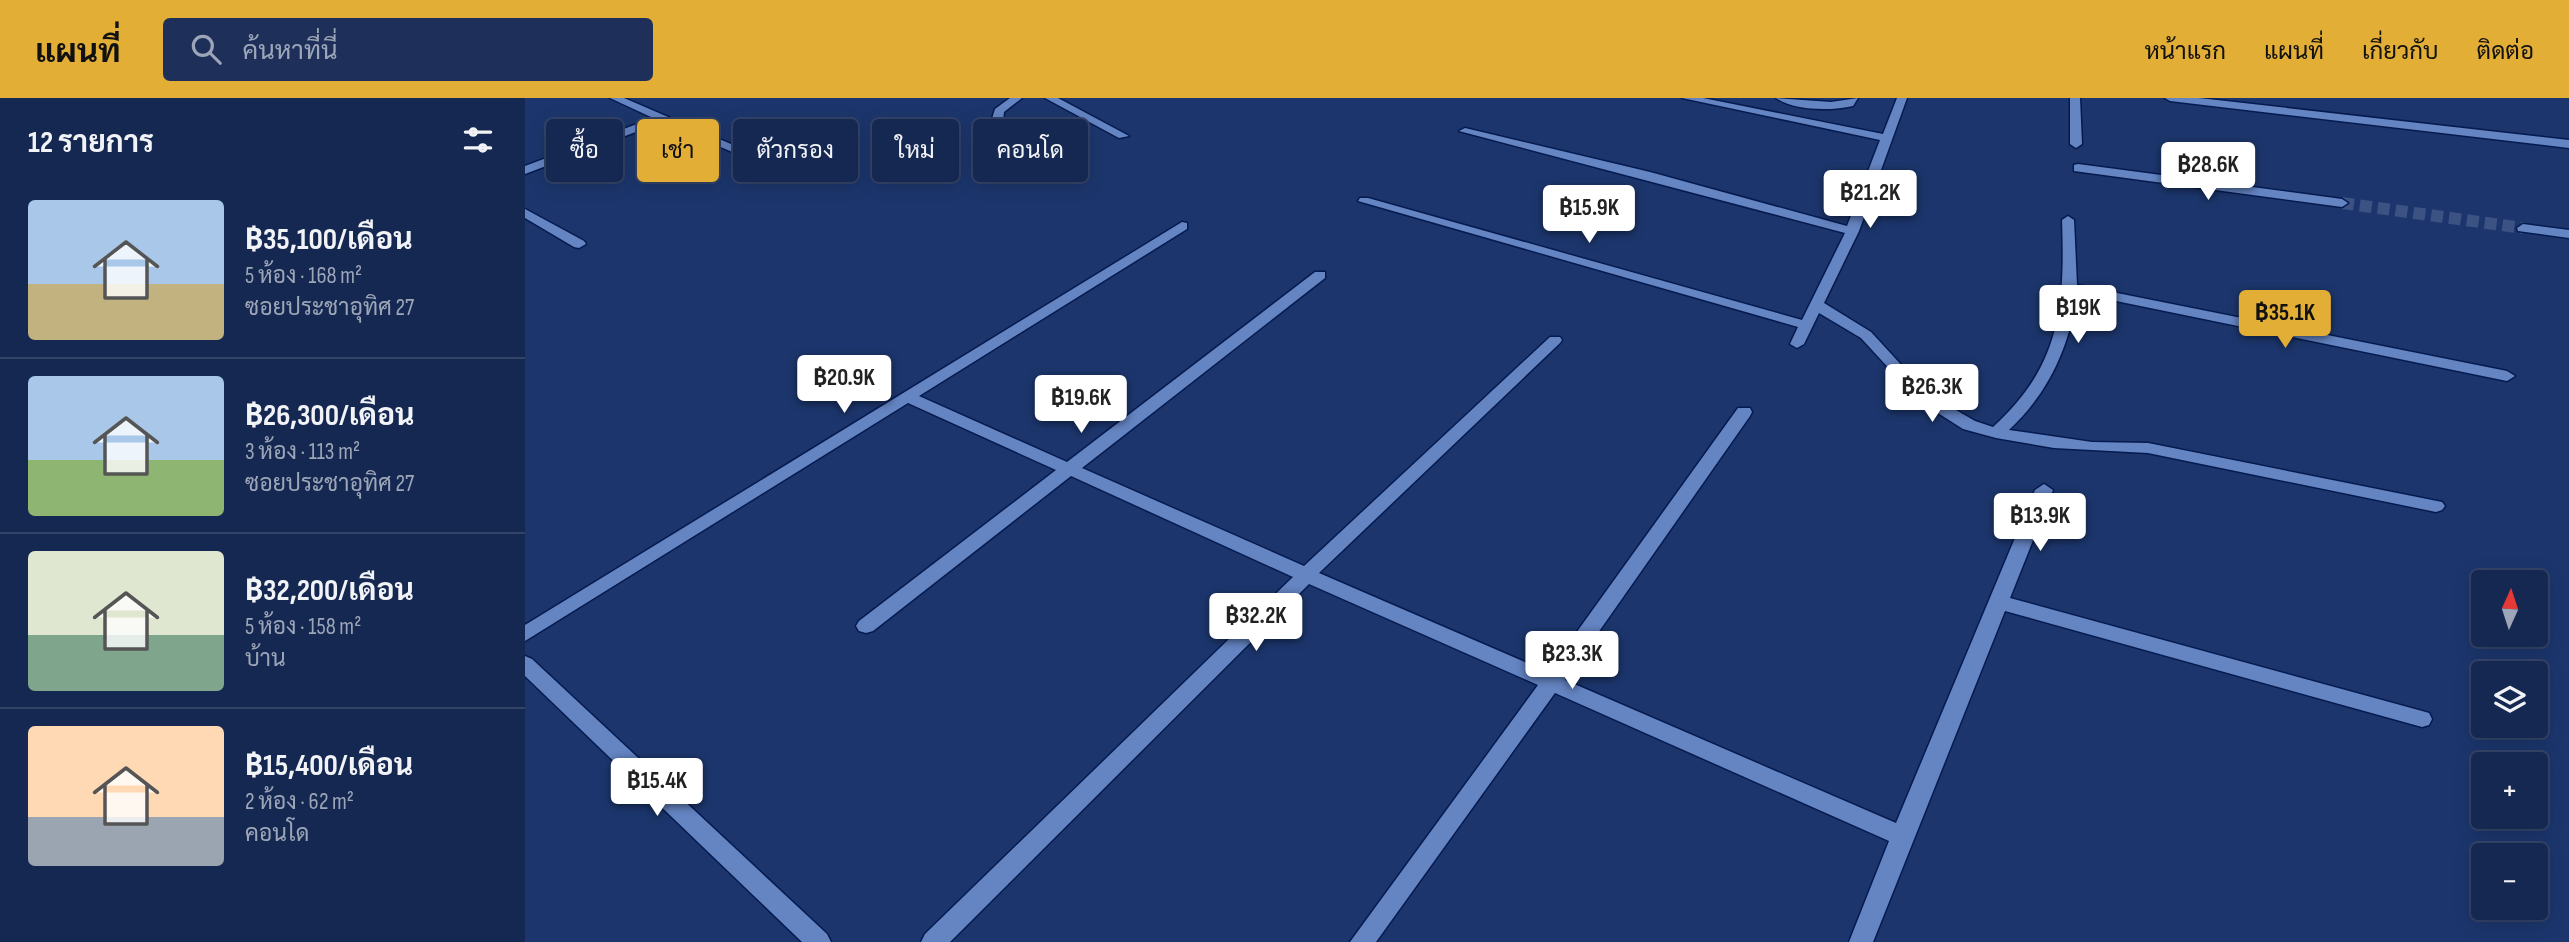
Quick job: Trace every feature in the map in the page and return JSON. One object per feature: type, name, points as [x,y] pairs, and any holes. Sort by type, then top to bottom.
[{"type":"street","points":[[615,98],[733,148]]},
{"type":"street","points":[[998,119],[999,111],[1017,98]]},
{"type":"street","points":[[1050,98],[1123,136]]},
{"type":"street","points":[[1687,98],[1886,138]]},
{"type":"street","points":[[1781,98],[1810,105],[1835,106],[1849,104],[1853,98]]},
{"type":"street","points":[[1797,344],[1852,230],[1902,98]]},
{"type":"street","points":[[2075,98],[2076,144]]},
{"type":"street","points":[[2170,98],[2569,144]]},
{"type":"street","points":[[525,170],[663,118]]},
{"type":"street","points":[[1465,131],[1646,175],[1852,230]]},
{"type":"street","points":[[2078,168],[2341,203]]},
{"type":"street","points":[[1364,201],[1805,325]]},
{"type":"street","points":[[525,214],[579,244]]},
{"type":"street","points":[[1996,433],[2015,418],[2045,376],[2062,337],[2070,288],[2068,220]]},
{"type":"street","points":[[525,634],[1182,226]]},
{"type":"street","points":[[2523,228],[2569,234]]},
{"type":"street","points":[[866,626],[1320,275]]},
{"type":"street","points":[[2070,288],[2507,376]]},
{"type":"street","points":[[1815,304],[1866,335],[1911,384],[1936,405],[1969,425],[1996,433],[2092,447],[2148,448],[2436,506]]},
{"type":"street","points":[[933,942],[1305,575],[1555,340]]},
{"type":"street","points":[[908,397],[1066,470],[1902,836]]},
{"type":"street","points":[[1361,942],[1552,682],[1744,412]]},
{"type":"street","points":[[1861,942],[2044,490]]},
{"type":"street","points":[[1999,601],[2423,719]]},
{"type":"street","points":[[525,664],[819,942]]},
{"type":"tunnel","points":[[2342,203],[2523,228]]}]
